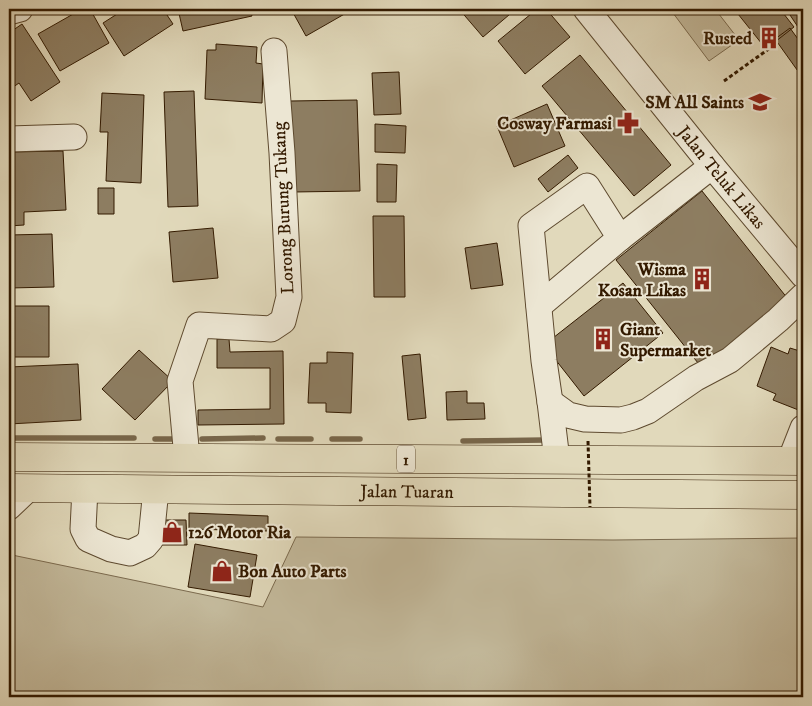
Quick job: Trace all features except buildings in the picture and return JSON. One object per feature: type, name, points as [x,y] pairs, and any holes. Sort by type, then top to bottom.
[{"type":"main road","name":"Jalan Tuaran","points":[[9,457],[797,461]]},
{"type":"main road","points":[[402,490],[403,459]]},
{"type":"main road","name":"Jalan Tuaran","points":[[19,488],[803,494]]},
{"type":"street","points":[[9,12],[20,9]]},
{"type":"street","name":"Jalan Teluk Likas","points":[[586,9],[712,166],[803,275]]},
{"type":"street","name":"Lorong Burung Tukang","points":[[187,458],[180,381],[199,325],[271,329],[283,321],[289,297],[282,153],[274,51]]},
{"type":"street","points":[[9,139],[74,138]]},
{"type":"street","points":[[538,306],[620,238],[712,166]]},
{"type":"street","points":[[556,460],[538,306],[531,226],[587,186],[620,238]]},
{"type":"street","points":[[550,402],[568,415],[585,420],[621,420],[648,411],[696,378],[730,360],[778,320],[803,296]]},
{"type":"street","points":[[797,461],[803,428]]},
{"type":"street","points":[[9,507],[19,488]]},
{"type":"street","points":[[85,489],[83,529],[88,539],[111,549],[130,553],[146,546],[151,538],[156,489]]},
{"type":"path","points":[[724,81],[777,43]]},
{"type":"path","points":[[588,441],[590,507]]},
{"type":"shaded area","points":[[670,9],[715,9],[739,40],[709,61]]},
{"type":"shaded area","points":[[296,537],[613,540],[803,538],[803,697],[9,697],[9,563],[12,555],[263,607]]},
{"type":"waterway","points":[[9,438],[134,438]]},
{"type":"waterway","points":[[202,439],[263,438]]},
{"type":"waterway","points":[[155,439],[178,439]]},
{"type":"waterway","points":[[278,439],[311,439]]},
{"type":"waterway","points":[[332,439],[360,439]]},
{"type":"waterway","points":[[463,441],[545,440]]},
{"type":"place","name":"Rusted","points":[[769,38]]},
{"type":"place","name":"SM All Saints","points":[[760,102]]},
{"type":"place","name":"Cosway Farmasi","points":[[628,123]]},
{"type":"place","name":"Wisma Kosan Likas","points":[[702,279]]},
{"type":"place","name":"Giant Supermarket","points":[[603,339]]},
{"type":"place","name":"126 Motor Ria","points":[[172,532]]},
{"type":"place","name":"Bon Auto Parts","points":[[222,571]]}]
